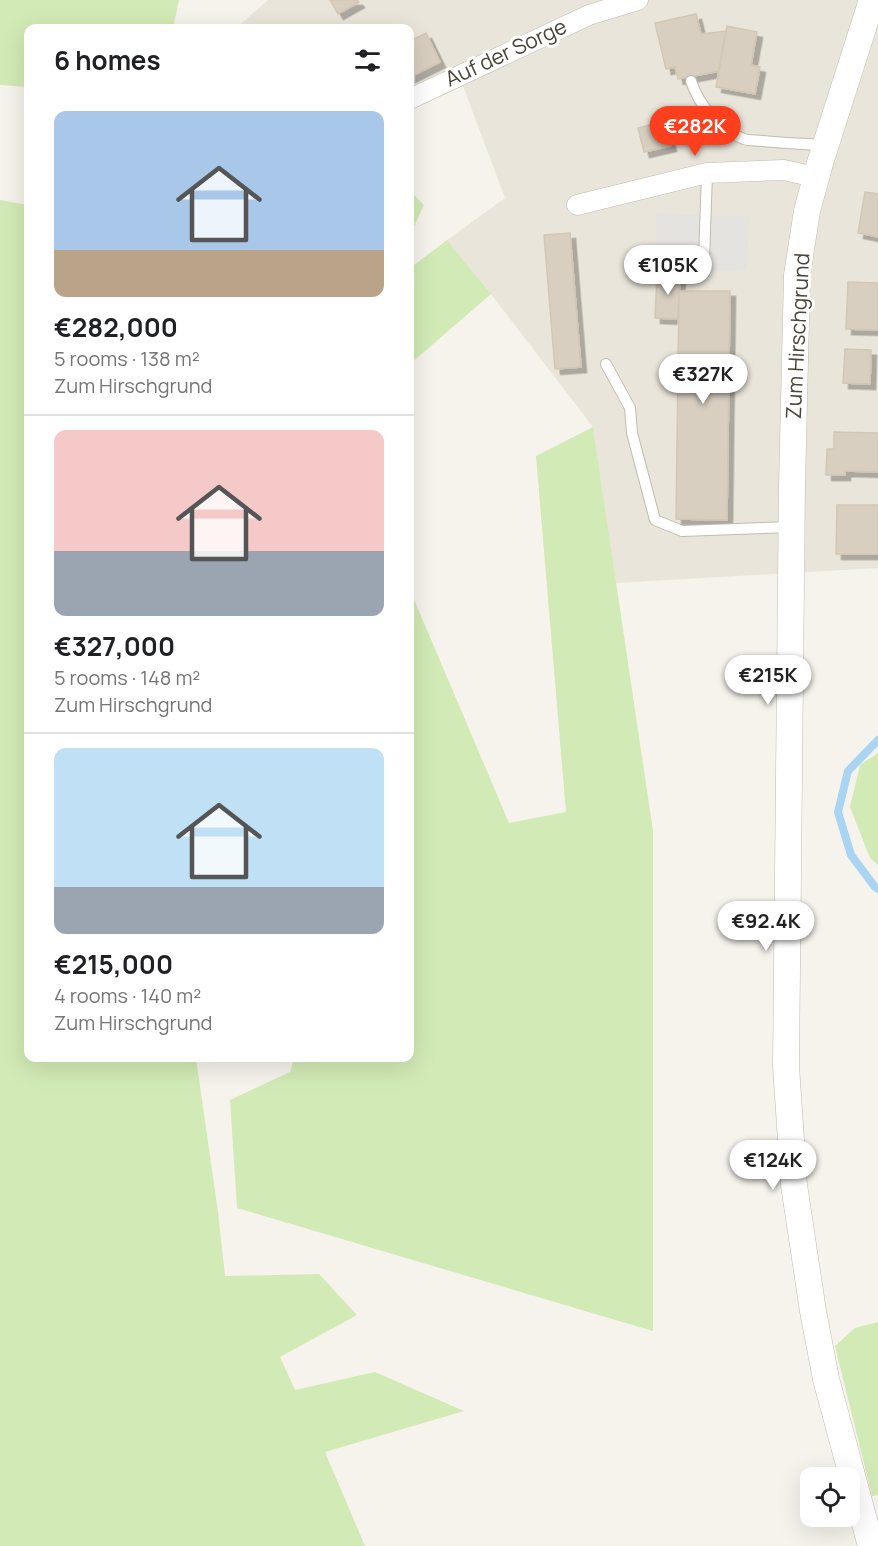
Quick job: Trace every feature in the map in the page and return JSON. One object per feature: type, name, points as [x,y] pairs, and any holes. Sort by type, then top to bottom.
[{"type":"street","name":"Auf der Sorge","points":[[414,97],[589,15],[638,0]]},
{"type":"street","name":"Zum Hirschgrund","points":[[871,1546],[826,1379],[813,1311],[794,1185],[786,1066],[791,574],[797,275],[807,211],[816,177],[872,0]]},
{"type":"street","points":[[577,205],[707,173],[784,170],[816,177]]},
{"type":"lane","points":[[691,81],[703,106],[715,119],[726,129],[745,139],[825,145]]},
{"type":"lane","points":[[704,260],[707,173]]},
{"type":"lane","points":[[606,363],[630,408],[632,433],[655,520],[682,531],[792,527]]},
{"type":"shaded area","points":[[268,0],[878,0],[878,568],[616,583],[593,427],[447,240],[505,198],[457,70],[414,88],[414,24],[241,24]]},
{"type":"shaded area","points":[[656,213],[749,217],[747,269],[680,275],[657,274]]},
{"type":"green space","points":[[0,0],[179,0],[174,24],[24,24],[24,87],[0,85]]},
{"type":"green space","points":[[414,195],[424,205],[414,226]]},
{"type":"green space","points":[[0,200],[24,204],[24,1062],[197,1062],[225,1276],[319,1274],[357,1315],[280,1357],[295,1390],[375,1372],[464,1411],[325,1452],[365,1546],[0,1546]]},
{"type":"green space","points":[[447,240],[491,294],[414,361],[414,265]]},
{"type":"green space","points":[[593,427],[653,831],[653,1331],[237,1208],[230,1100],[290,1072],[293,1062],[414,1062],[414,599],[509,823],[566,812],[536,456]]},
{"type":"green space","points":[[878,753],[878,865],[870,858],[850,807],[860,765]]},
{"type":"green space","points":[[878,1322],[878,1495],[872,1496],[835,1346],[855,1328]]},
{"type":"building","points":[[330,0],[357,0],[359,2],[338,14]]},
{"type":"building","points":[[696,14],[701,34],[726,31],[719,71],[678,79],[675,67],[666,69],[655,23]]},
{"type":"building","points":[[727,26],[757,32],[751,65],[760,67],[755,94],[716,87]]},
{"type":"building","points":[[426,33],[440,62],[414,75],[414,39]]},
{"type":"building","points":[[665,121],[671,146],[644,152],[638,128]]},
{"type":"building","points":[[865,192],[878,194],[878,237],[858,233]]},
{"type":"building","points":[[570,233],[581,367],[555,369],[544,235]]},
{"type":"building","points":[[657,274],[680,275],[678,319],[655,318]]},
{"type":"building","points":[[848,282],[878,283],[878,330],[846,329]]},
{"type":"building","points":[[679,291],[730,291],[727,520],[676,519]]},
{"type":"building","points":[[845,349],[871,350],[870,384],[843,383]]},
{"type":"building","points":[[834,432],[878,433],[878,472],[845,471],[845,475],[826,475],[827,449],[834,449]]},
{"type":"building","points":[[837,505],[878,505],[878,554],[836,554]]},
{"type":"waterway","points":[[878,740],[848,771],[838,812],[851,855],[878,889]]}]
